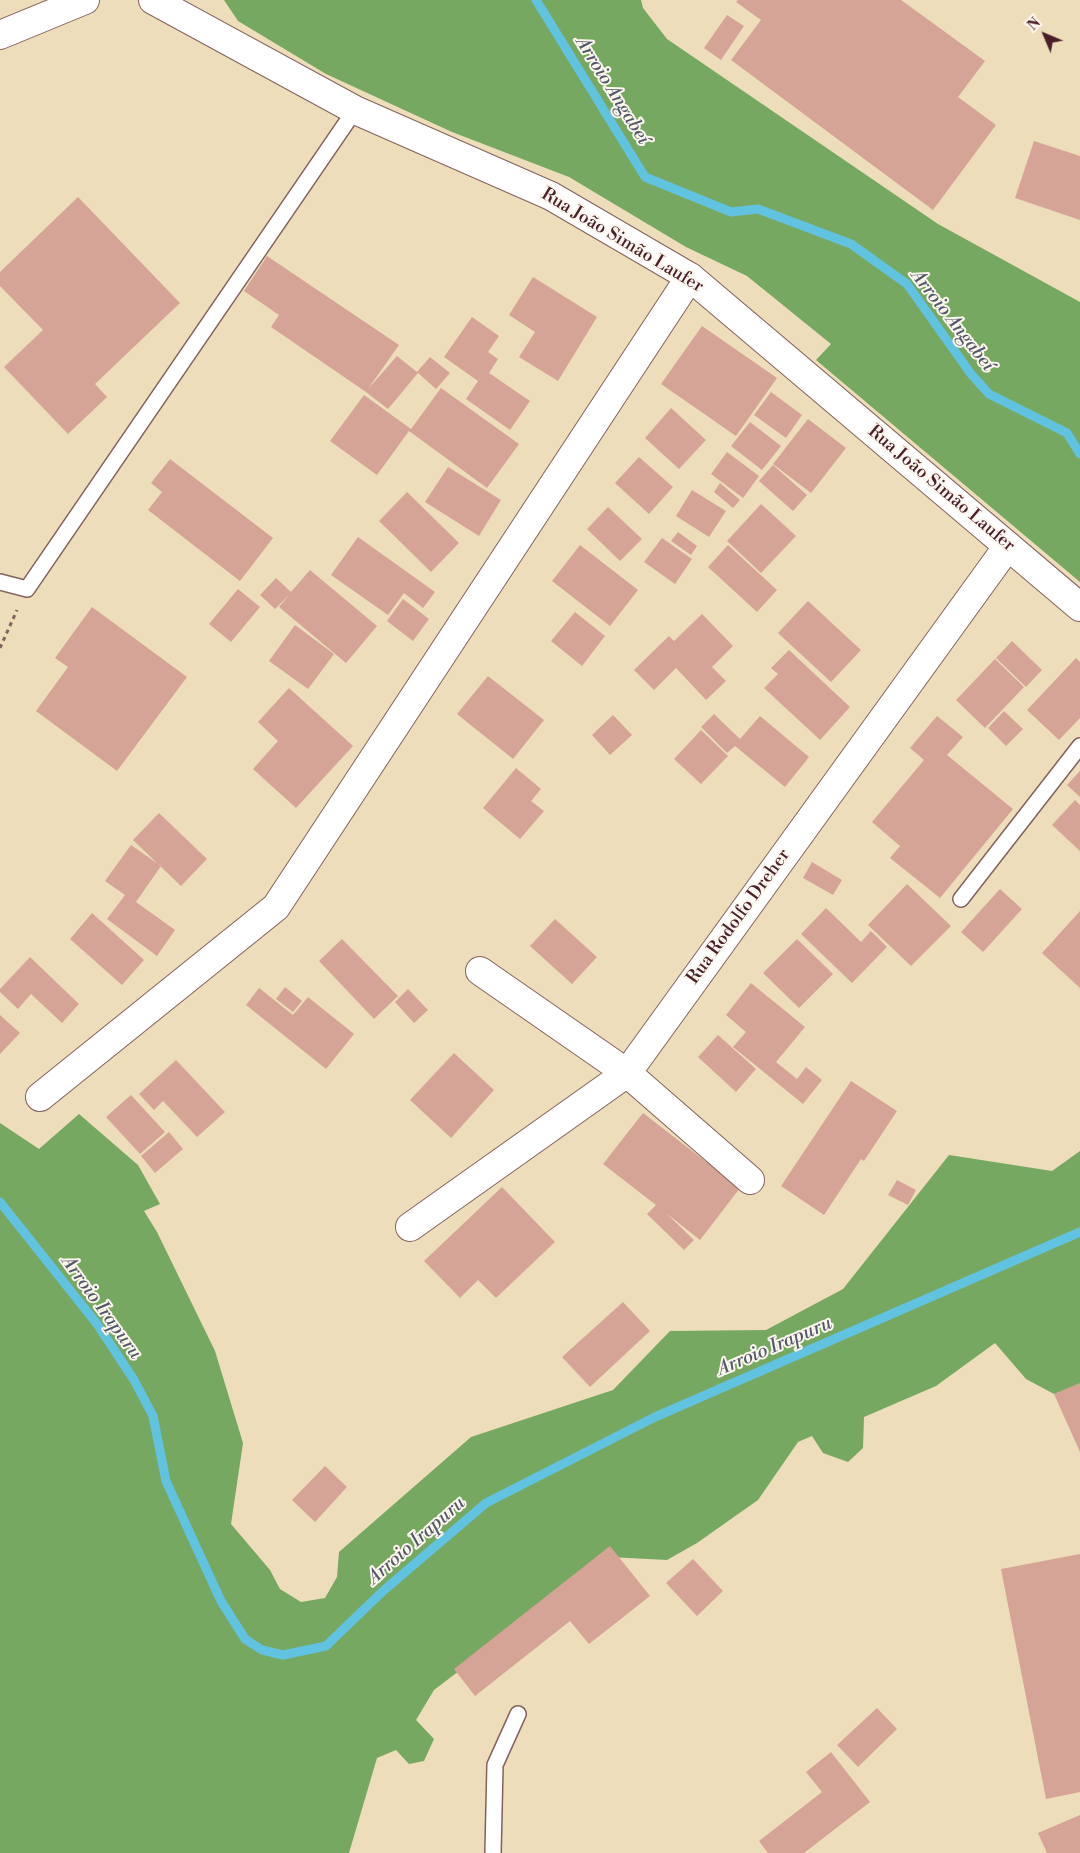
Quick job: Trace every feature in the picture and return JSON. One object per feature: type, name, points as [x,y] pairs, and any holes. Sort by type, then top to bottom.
[{"type":"street","points":[[0,35],[85,0]]},
{"type":"street","name":"Rua João Simão Laufer","points":[[153,0],[355,110],[551,196],[690,277],[1080,607]]},
{"type":"street","points":[[40,1097],[276,907],[690,277]]},
{"type":"street","name":"Rua Rodolfo Dreher","points":[[410,1227],[627,1072],[1008,546]]},
{"type":"street","points":[[480,971],[627,1072],[750,1180]]},
{"type":"lane","points":[[0,582],[27,589],[355,110]]},
{"type":"lane","points":[[961,899],[1080,746]]},
{"type":"lane","points":[[493,1853],[495,1765],[518,1714]]},
{"type":"path","points":[[0,648],[27,589]]},
{"type":"green space","points":[[224,0],[641,0],[643,8],[667,39],[938,224],[1080,302],[1080,582],[816,360],[831,344],[747,276],[686,247],[569,177],[452,132],[326,74],[238,21]]},
{"type":"green space","points":[[79,1114],[138,1165],[160,1204],[144,1211],[157,1232],[215,1351],[243,1443],[231,1524],[270,1570],[280,1589],[301,1602],[325,1598],[337,1577],[339,1552],[471,1437],[613,1390],[670,1331],[766,1330],[843,1289],[949,1155],[1052,1171],[1080,1151],[1080,1385],[1054,1394],[1026,1379],[995,1343],[936,1386],[864,1417],[863,1448],[848,1462],[823,1453],[812,1436],[798,1442],[758,1500],[697,1543],[667,1560],[609,1557],[434,1690],[416,1720],[434,1739],[424,1761],[409,1764],[396,1750],[377,1758],[349,1853],[0,1853],[0,1123],[39,1149]]},
{"type":"building","points":[[738,0],[901,0],[985,61],[958,97],[996,125],[933,210],[731,60],[761,20],[736,2]]},
{"type":"building","points":[[727,15],[744,26],[721,60],[704,48]]},
{"type":"building","points":[[1034,141],[1080,156],[1080,220],[1015,198]]},
{"type":"building","points":[[78,197],[180,303],[95,384],[107,397],[68,434],[4,367],[43,330],[0,286],[0,272]]},
{"type":"building","points":[[267,256],[399,345],[368,389],[397,356],[417,372],[430,357],[450,373],[436,389],[418,373],[388,409],[271,327],[279,315],[244,291]]},
{"type":"building","points":[[533,277],[597,317],[558,381],[519,357],[535,332],[509,315]]},
{"type":"building","points":[[472,317],[499,336],[488,352],[498,359],[489,373],[530,401],[510,430],[466,399],[478,381],[444,357]]},
{"type":"building","points":[[702,326],[777,378],[736,436],[661,384]]},
{"type":"building","points":[[441,388],[519,444],[487,488],[409,431],[377,475],[330,441],[364,395],[411,429]]},
{"type":"building","points":[[771,392],[802,415],[786,438],[754,415]]},
{"type":"building","points":[[671,408],[706,440],[679,469],[645,438]]},
{"type":"building","points":[[808,419],[846,448],[811,493],[773,464]]},
{"type":"building","points":[[750,422],[781,446],[762,470],[731,446]]},
{"type":"building","points":[[727,452],[759,476],[743,498],[711,474]]},
{"type":"building","points":[[639,457],[673,487],[649,514],[615,483]]},
{"type":"building","points":[[170,459],[273,538],[240,581],[148,510],[162,492],[151,483]]},
{"type":"building","points":[[773,465],[807,495],[793,511],[759,481]]},
{"type":"building","points":[[448,467],[501,500],[479,536],[425,502]]},
{"type":"building","points":[[720,483],[740,500],[733,508],[714,492]]},
{"type":"building","points":[[692,490],[726,511],[709,537],[676,516]]},
{"type":"building","points":[[407,492],[459,543],[431,572],[379,521]]},
{"type":"building","points":[[761,504],[796,536],[761,573],[727,541]]},
{"type":"building","points":[[608,507],[642,539],[620,561],[587,529]]},
{"type":"building","points":[[678,532],[697,546],[691,555],[671,541]]},
{"type":"building","points":[[358,537],[435,592],[423,608],[404,593],[388,615],[331,575]]},
{"type":"building","points":[[662,538],[692,559],[675,584],[644,562]]},
{"type":"building","points":[[580,545],[638,590],[610,626],[552,581]]},
{"type":"building","points":[[728,545],[777,590],[757,612],[708,567]]},
{"type":"building","points":[[310,570],[377,626],[346,663],[279,607],[290,594],[275,609],[260,595],[276,578],[291,592]]},
{"type":"building","points":[[238,589],[260,607],[231,642],[209,624]]},
{"type":"building","points":[[403,599],[429,619],[413,641],[387,621]]},
{"type":"building","points":[[808,601],[861,650],[831,682],[778,633]]},
{"type":"building","points":[[92,607],[187,677],[117,771],[36,711],[68,667],[55,658]]},
{"type":"building","points":[[575,612],[605,636],[582,666],[551,641]]},
{"type":"building","points":[[702,614],[733,646],[712,667],[726,681],[706,700],[676,668],[654,690],[634,670],[669,636],[674,641]]},
{"type":"building","points":[[295,625],[334,654],[308,689],[269,661]]},
{"type":"building","points":[[1012,641],[1042,670],[1026,687],[996,658]]},
{"type":"building","points":[[789,650],[850,707],[820,740],[764,688],[778,674],[771,668]]},
{"type":"building","points":[[1076,658],[1080,662],[1080,718],[1059,740],[1027,710]]},
{"type":"building","points":[[995,659],[1024,687],[985,728],[956,700]]},
{"type":"building","points":[[488,676],[544,720],[513,759],[457,714]]},
{"type":"building","points":[[289,688],[353,746],[296,808],[253,769],[278,741],[258,722]]},
{"type":"building","points":[[1004,711],[1023,729],[1006,746],[988,728]]},
{"type":"building","points":[[714,714],[740,739],[760,716],[809,757],[785,787],[735,746],[727,753],[701,727]]},
{"type":"building","points":[[613,715],[632,735],[610,755],[592,735]]},
{"type":"building","points":[[937,716],[963,737],[947,755],[1013,809],[940,898],[890,858],[900,846],[872,822],[924,760],[910,748]]},
{"type":"building","points":[[701,730],[728,756],[701,784],[674,759]]},
{"type":"building","points":[[516,768],[541,789],[531,801],[544,811],[520,839],[483,808]]},
{"type":"building","points":[[1080,771],[1080,797],[1067,785]]},
{"type":"building","points":[[1075,800],[1080,805],[1080,851],[1052,825]]},
{"type":"building","points":[[159,813],[207,859],[181,886],[133,840]]},
{"type":"building","points":[[131,845],[161,866],[136,902],[175,930],[157,956],[107,919],[125,895],[105,881]]},
{"type":"building","points":[[812,862],[842,880],[833,895],[803,878]]},
{"type":"building","points":[[907,884],[951,926],[911,966],[868,925]]},
{"type":"building","points":[[1000,889],[1022,909],[983,952],[961,932]]},
{"type":"building","points":[[826,908],[861,942],[871,931],[887,947],[852,983],[801,934]]},
{"type":"building","points":[[1080,911],[1080,988],[1042,953]]},
{"type":"building","points":[[92,913],[144,960],[122,985],[70,939]]},
{"type":"building","points":[[555,919],[597,957],[572,984],[530,946]]},
{"type":"building","points":[[342,939],[398,996],[374,1019],[319,961]]},
{"type":"building","points":[[797,939],[833,974],[799,1008],[763,973]]},
{"type":"building","points":[[30,957],[79,1004],[62,1023],[31,994],[18,1009],[0,992],[0,989]]},
{"type":"building","points":[[751,983],[805,1027],[776,1062],[797,1079],[806,1067],[822,1080],[803,1104],[733,1047],[746,1032],[726,1015]]},
{"type":"building","points":[[285,987],[302,1001],[293,1012],[276,999]]},
{"type":"building","points":[[259,988],[293,1015],[308,997],[354,1034],[326,1069],[246,1005]]},
{"type":"building","points":[[408,989],[428,1010],[414,1023],[395,1002]]},
{"type":"building","points":[[0,1015],[20,1033],[0,1054]]},
{"type":"building","points":[[718,1035],[756,1069],[736,1092],[698,1057]]},
{"type":"building","points":[[454,1053],[494,1090],[451,1138],[410,1100]]},
{"type":"building","points":[[176,1060],[225,1112],[197,1137],[163,1101],[154,1110],[139,1094]]},
{"type":"building","points":[[851,1081],[897,1111],[864,1161],[861,1159],[824,1215],[781,1186]]},
{"type":"building","points":[[131,1095],[165,1132],[140,1154],[106,1117]]},
{"type":"building","points":[[643,1113],[740,1188],[700,1240],[666,1213],[694,1240],[684,1250],[647,1214],[656,1205],[603,1164]]},
{"type":"building","points":[[169,1132],[183,1149],[155,1173],[141,1156]]},
{"type":"building","points":[[897,1180],[916,1190],[908,1205],[888,1195]]},
{"type":"building","points":[[502,1187],[555,1242],[496,1298],[478,1280],[460,1298],[424,1261]]},
{"type":"building","points":[[623,1302],[650,1331],[590,1387],[562,1357]]},
{"type":"building","points":[[1080,1383],[1080,1452],[1054,1394]]},
{"type":"building","points":[[325,1466],[347,1487],[315,1522],[292,1500]]},
{"type":"building","points":[[610,1546],[650,1596],[589,1644],[570,1621],[475,1696],[454,1669]]},
{"type":"building","points":[[1080,1554],[1080,1792],[1046,1799],[1001,1569]]},
{"type":"building","points":[[693,1559],[723,1591],[697,1616],[666,1583]]},
{"type":"building","points":[[877,1708],[897,1729],[858,1767],[837,1745]]},
{"type":"building","points":[[831,1752],[870,1802],[804,1853],[768,1853],[759,1841],[822,1792],[806,1772]]},
{"type":"building","points":[[1080,1815],[1080,1853],[1047,1853],[1038,1833]]},
{"type":"waterway","name":"Arroio Angabeí","points":[[536,0],[645,177],[731,212],[758,209],[851,244],[907,284],[971,374],[989,394],[1067,433],[1080,454]]},
{"type":"waterway","name":"Arroio Irapuru","points":[[0,1202],[97,1324],[134,1380],[153,1416],[166,1481],[221,1601],[245,1639],[262,1650],[283,1655],[326,1646],[383,1591],[486,1503],[655,1417],[1080,1232]]}]
